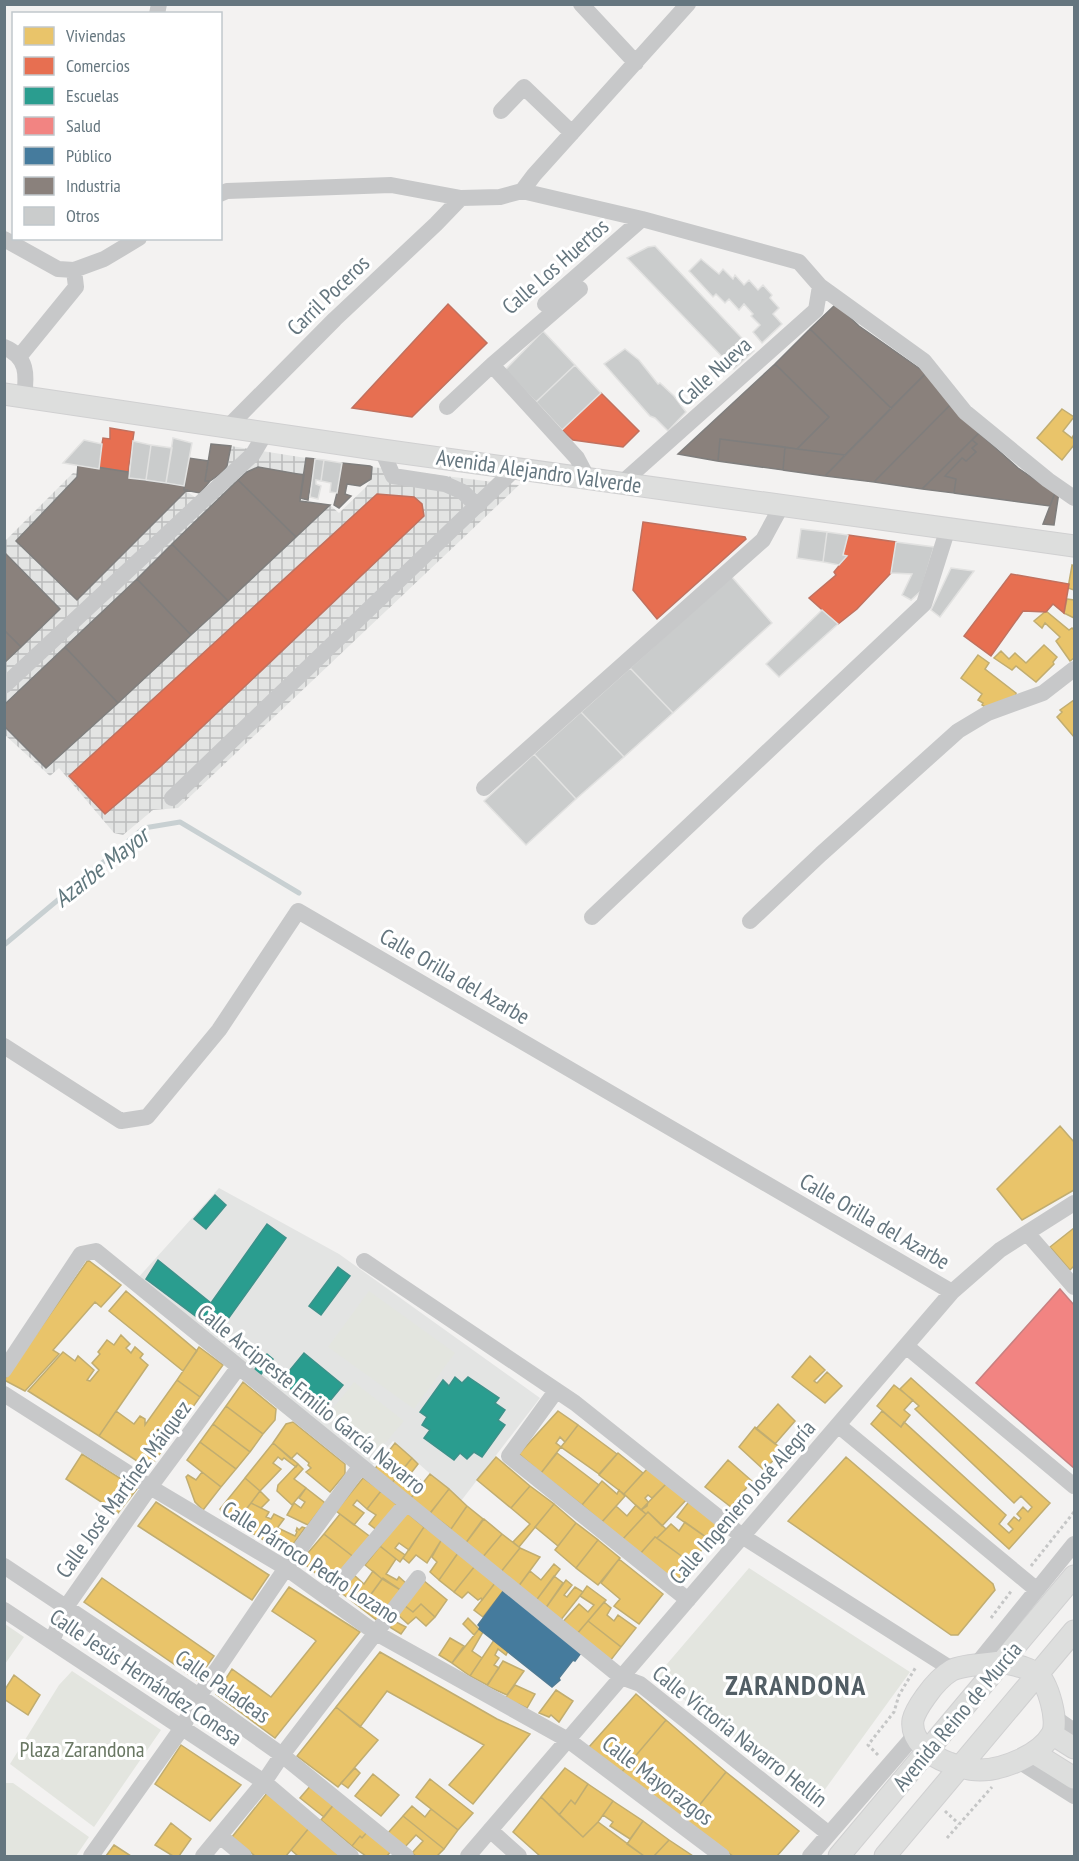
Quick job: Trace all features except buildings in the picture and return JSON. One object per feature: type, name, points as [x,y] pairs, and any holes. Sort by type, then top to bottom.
[{"type":"main road","name":"Avenida Alejandro Valverde","points":[[14,396],[382,450],[518,467],[1074,546]]},
{"type":"main road","name":"Avenida Reino de Murcia","points":[[839,1857],[921,1743],[1002,1662],[1074,1576]]},
{"type":"main road","name":"Avenida Reino de Murcia","points":[[885,1857],[1074,1630]]},
{"type":"main road","points":[[1053,1725],[1026,1757],[1006,1765],[981,1770],[959,1767],[944,1761],[921,1743],[913,1720],[919,1705],[934,1685],[952,1670],[1002,1662],[1038,1674],[1047,1691],[1053,1725],[1074,1748]]},
{"type":"main road","points":[[1026,1757],[1074,1778]]},
{"type":"street","points":[[581,4],[636,63]]},
{"type":"street","points":[[522,191],[688,4]]},
{"type":"street","points":[[501,111],[524,87],[572,133]]},
{"type":"street","points":[[223,188],[391,185],[462,198],[500,197],[522,191],[642,219],[799,262],[820,286],[924,361],[965,412],[1048,480],[1074,498]]},
{"type":"street","name":"Carril Poceros","points":[[228,427],[335,319],[462,198]]},
{"type":"street","name":"Calle Los Huertos","points":[[498,346],[642,219]]},
{"type":"street","points":[[4,239],[58,269],[74,270],[104,259],[135,240]]},
{"type":"street","points":[[19,357],[76,287],[74,270]]},
{"type":"street","name":"Calle Nueva","points":[[623,483],[816,310],[820,286]]},
{"type":"street","name":"Calle Los Huertos","points":[[447,408],[492,365],[580,289]]},
{"type":"street","points":[[4,347],[19,357],[27,378],[14,396]]},
{"type":"street","points":[[492,365],[577,458],[587,477]]},
{"type":"street","points":[[4,686],[253,454],[266,432]]},
{"type":"street","points":[[382,450],[393,476],[445,484],[463,492],[477,506]]},
{"type":"street","points":[[172,798],[518,467]]},
{"type":"street","points":[[484,788],[763,540],[782,505]]},
{"type":"street","points":[[592,917],[924,604],[948,528]]},
{"type":"street","points":[[750,921],[958,731],[988,713],[1043,693],[1074,669]]},
{"type":"street","name":"Calle Orilla del Azarbe","points":[[4,1046],[121,1120],[147,1117],[219,1030],[298,911],[952,1292]]},
{"type":"street","name":"Calle Ingeniero José Alegría","points":[[468,1857],[952,1292],[1000,1250],[1074,1203]]},
{"type":"street","points":[[1027,1233],[1074,1287]]},
{"type":"street","name":"Calle Arcipreste Emilio García Navarro","points":[[4,1370],[81,1254],[96,1251],[621,1677]]},
{"type":"street","points":[[364,1261],[575,1403],[742,1536],[952,1670]]},
{"type":"street","points":[[906,1346],[1074,1486]]},
{"type":"street","name":"Calle José Martínez Máiquez","points":[[52,1641],[66,1607],[150,1487],[238,1368]]},
{"type":"street","points":[[556,1390],[509,1456],[688,1600]]},
{"type":"street","name":"Calle Párroco Pedro Lozano","points":[[4,1394],[150,1487],[286,1568],[376,1633],[568,1740]]},
{"type":"street","points":[[838,1425],[1036,1590]]},
{"type":"street","points":[[91,1857],[182,1728],[199,1696],[286,1568],[360,1467]]},
{"type":"street","points":[[327,1598],[406,1504]]},
{"type":"street","points":[[976,1665],[1074,1544]]},
{"type":"street","name":"Calle Paladeas","points":[[4,1566],[199,1696],[282,1755],[406,1857]]},
{"type":"street","points":[[203,1857],[264,1782],[282,1755],[418,1578]]},
{"type":"street","name":"Calle Jesús Hernández Conesa","points":[[4,1610],[264,1782],[351,1857]]},
{"type":"street","name":"Calle Victoria Navarro Hellín","points":[[621,1677],[640,1684],[830,1834]]},
{"type":"street","points":[[1053,1725],[1074,1731]]},
{"type":"street","name":"Calle Mayorazgos","points":[[568,1740],[722,1857]]},
{"type":"street","points":[[810,1857],[921,1743]]},
{"type":"street","points":[[1026,1757],[1074,1796]]},
{"type":"street","points":[[490,1830],[519,1857]]},
{"type":"street","points":[[220,1836],[244,1857]]},
{"type":"path","points":[[991,1618],[1074,1512]]},
{"type":"path","points":[[867,1745],[894,1712],[899,1695],[917,1665],[928,1654]]},
{"type":"path","points":[[947,1838],[993,1785]]},
{"type":"shaded area","points":[[231,446],[306,458],[300,501],[330,505],[339,513],[366,487],[371,479],[372,467],[519,485],[178,808],[153,810],[123,835],[114,833],[59,768],[50,776],[5,735],[5,541],[73,473],[184,490],[195,497],[227,471]]},
{"type":"shaded area","points":[[219,1188],[339,1254],[540,1398],[461,1501],[393,1441],[370,1468],[137,1279]]},
{"type":"green space","points":[[369,1291],[455,1353],[414,1409],[328,1347]]},
{"type":"green space","points":[[354,1382],[404,1421],[379,1450],[330,1412]]},
{"type":"green space","points":[[749,1568],[910,1672],[818,1799],[655,1678]]},
{"type":"green space","points":[[5,1624],[24,1637],[5,1664]]},
{"type":"green space","name":"Plaza Zarandona","points":[[72,1671],[161,1730],[94,1827],[10,1764],[59,1685]]},
{"type":"green space","points":[[5,1783],[13,1783],[89,1837],[76,1856],[5,1856]]},
{"type":"waterway","name":"Azarbe Mayor","points":[[4,945],[144,828],[180,822],[299,893]]},
{"type":"district","name":"ZARANDONA","points":[[796,1684]]}]
